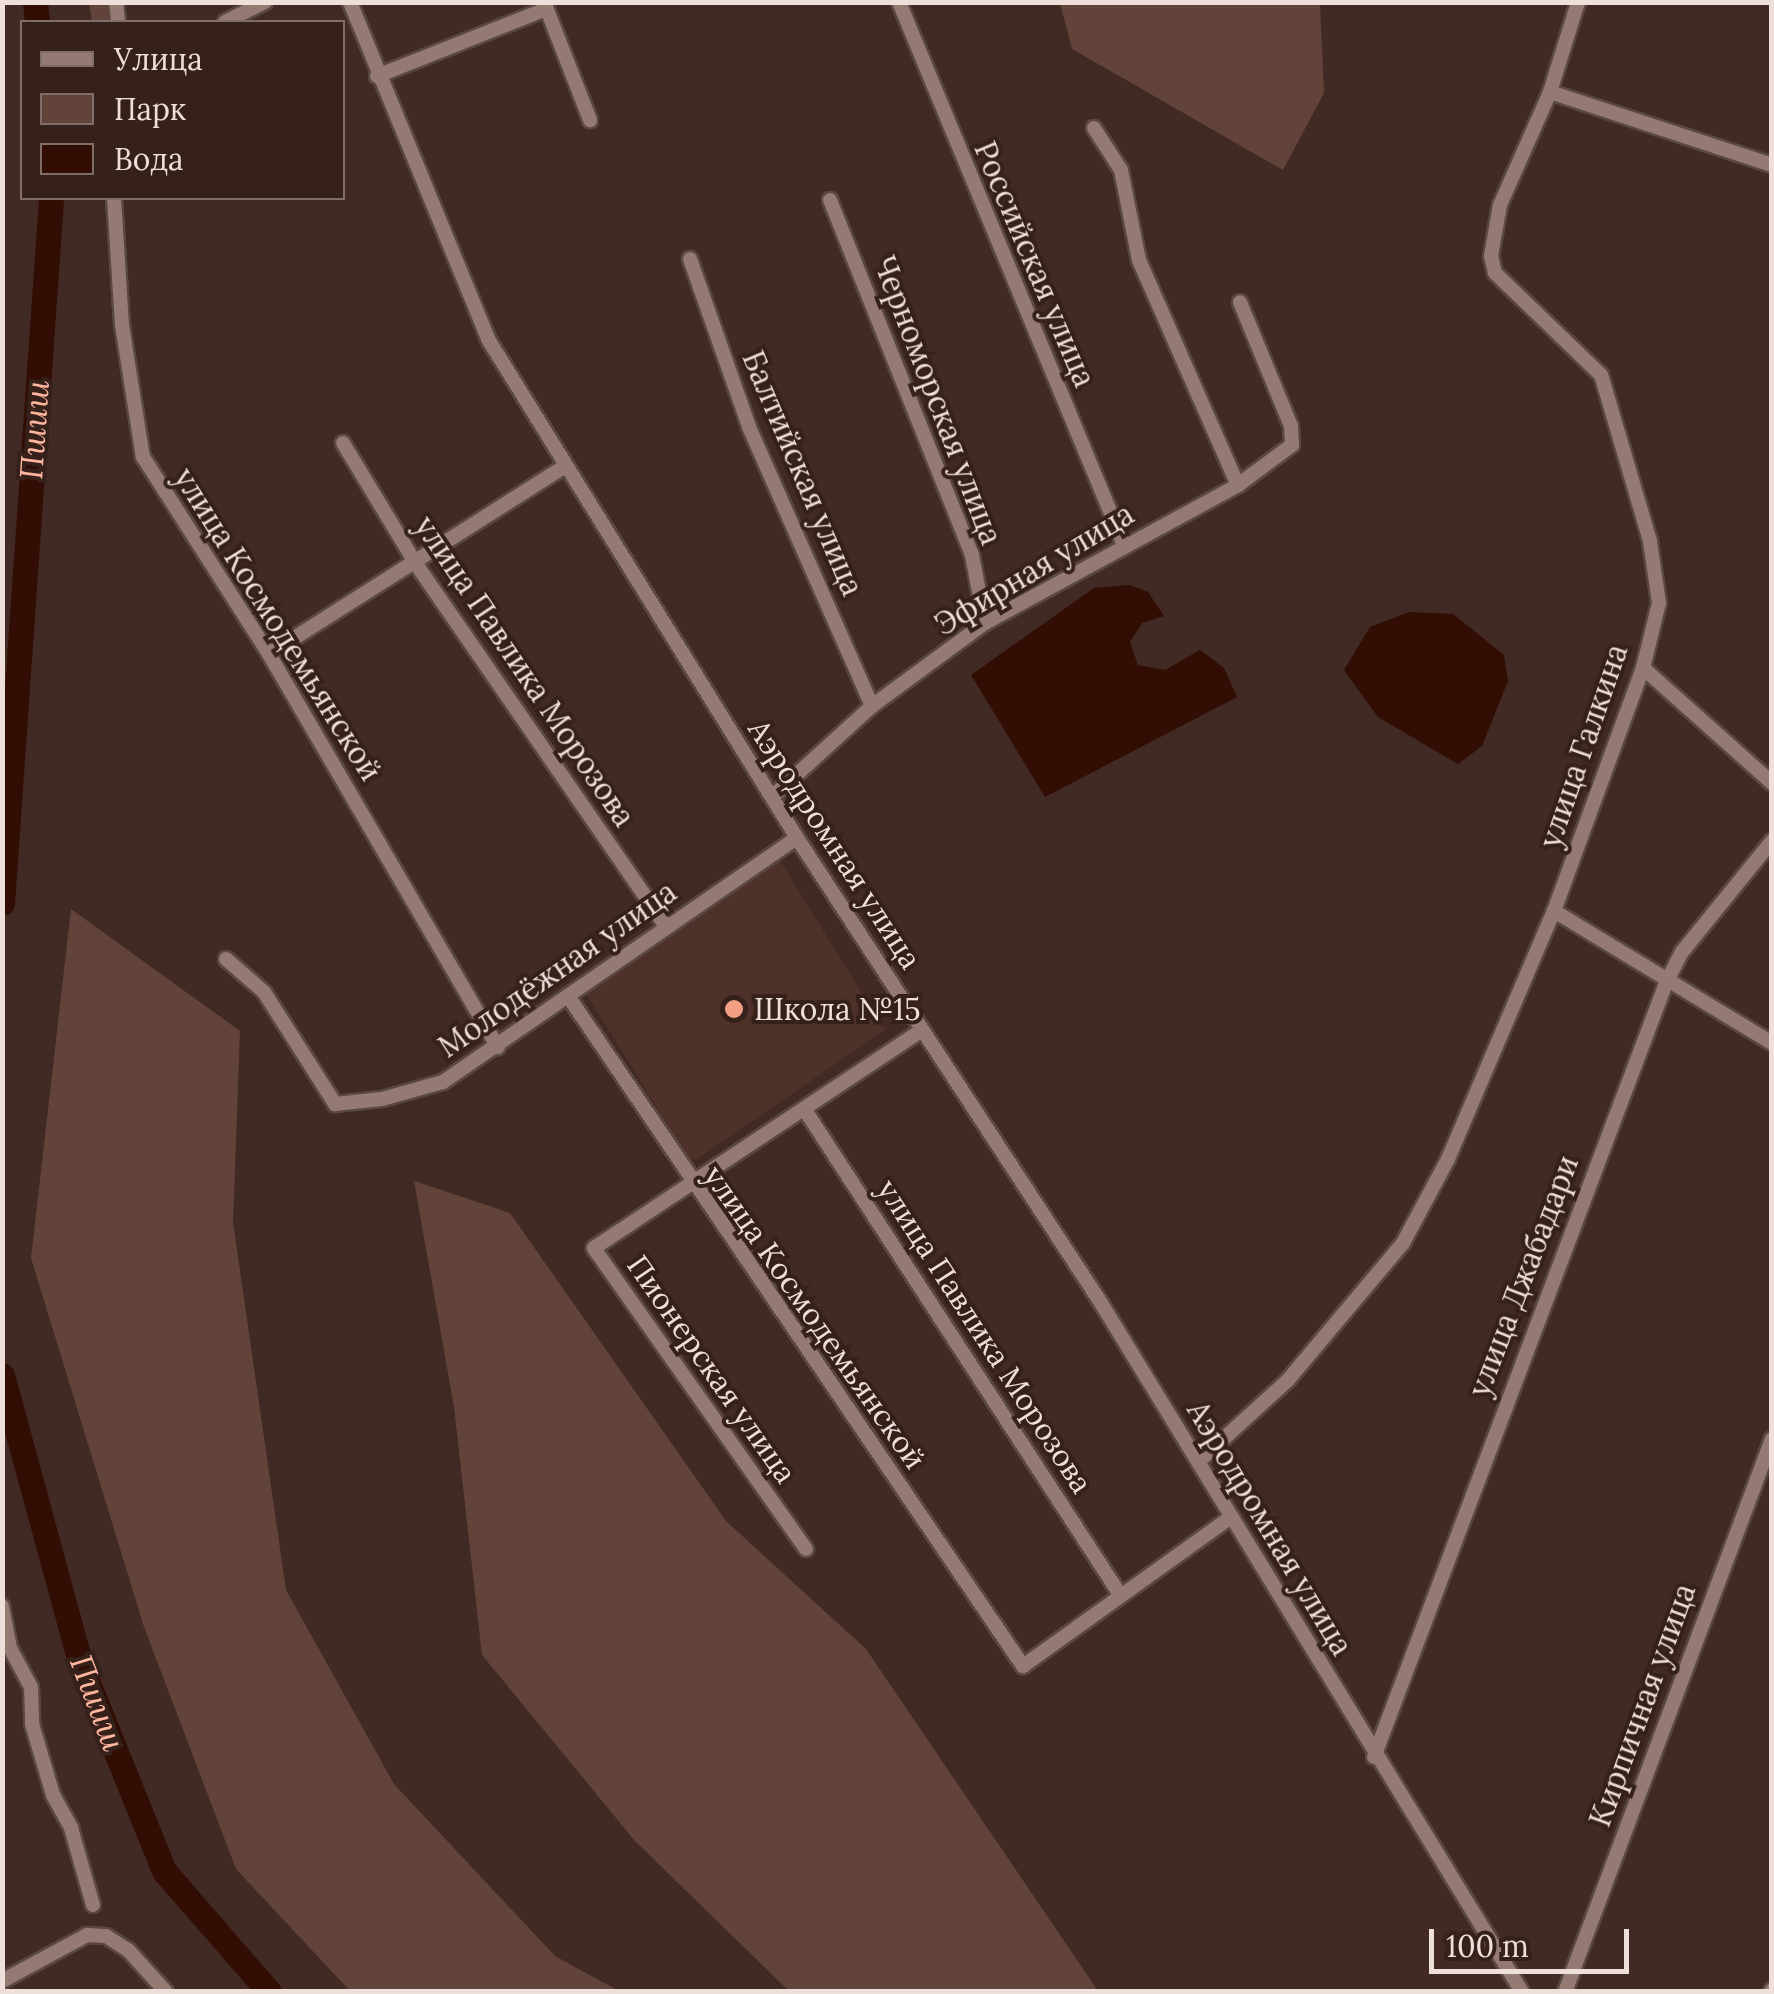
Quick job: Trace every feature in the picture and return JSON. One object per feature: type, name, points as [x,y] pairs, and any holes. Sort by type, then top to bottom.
[{"type":"street","points":[[229,20],[265,2]]},
{"type":"street","name":"Аэродромная улица","points":[[350,2],[377,76],[488,339],[797,838],[1198,1462],[1374,1758],[1522,1992]]},
{"type":"street","name":"Российская улица","points":[[898,2],[1124,546]]},
{"type":"street","name":"улица Галкина","points":[[1198,1462],[1288,1380],[1403,1243],[1448,1159],[1554,912],[1642,668],[1659,604],[1655,572],[1601,375],[1495,273],[1491,256],[1500,205],[1550,92],[1578,2]]},
{"type":"street","points":[[377,76],[545,6],[590,120]]},
{"type":"street","points":[[1550,92],[1772,165]]},
{"type":"street","points":[[1094,128],[1121,170],[1139,260],[1238,485]]},
{"type":"street","name":"улица Космодемьянской","points":[[114,200],[122,326],[143,458],[270,654],[498,1047]]},
{"type":"street","name":"Черноморская улица","points":[[830,200],[972,555],[986,623]]},
{"type":"street","name":"Балтийская улица","points":[[690,259],[749,427],[872,706]]},
{"type":"street","name":"Эфирная улица","points":[[772,797],[872,706],[986,623],[1238,485],[1292,444],[1291,426],[1240,302]]},
{"type":"street","name":"улица Павлика Морозова","points":[[343,443],[416,564],[666,927]]},
{"type":"street","points":[[270,654],[564,467]]},
{"type":"street","points":[[1642,668],[1772,783]]},
{"type":"street","name":"Молодёжная улица","points":[[226,959],[264,992],[335,1104],[443,1082],[797,838]]},
{"type":"street","name":"улица Джабадари","points":[[1374,1758],[1666,983],[1682,952],[1772,841]]},
{"type":"street","points":[[1554,912],[1666,983],[1772,1043]]},
{"type":"street","name":"улица Космодемьянской","points":[[568,996],[689,1182],[1023,1666],[1119,1593]]},
{"type":"street","name":"Пионерская улица","points":[[806,1550],[594,1248],[922,1030]]},
{"type":"street","name":"улица Павлика Морозова","points":[[805,1110],[1119,1593]]},
{"type":"street","name":"Кирпичная улица","points":[[1565,1992],[1772,1439]]},
{"type":"street","points":[[1119,1593],[1231,1517]]},
{"type":"street","points":[[2,1606],[10,1648],[31,1687],[32,1724],[53,1794],[71,1828],[93,1905]]},
{"type":"street","points":[[2,1980],[87,1935],[106,1936],[129,1951],[166,1992]]},
{"type":"shaded area","name":"Школа №15","points":[[777,856],[885,1030],[696,1160],[688,1158],[582,987]]},
{"type":"green space","points":[[89,3],[109,3],[111,20],[92,20]]},
{"type":"green space","points":[[1060,3],[1320,3],[1324,93],[1283,170],[1072,49]]},
{"type":"green space","points":[[71,909],[240,1031],[233,1222],[286,1590],[394,1784],[555,1956],[619,1991],[350,1991],[236,1869],[144,1627],[31,1258]]},
{"type":"green space","points":[[414,1181],[510,1213],[726,1521],[866,1649],[1098,1991],[789,1991],[635,1841],[482,1655],[454,1407]]},
{"type":"water","points":[[1130,585],[1148,592],[1164,616],[1142,623],[1130,642],[1138,665],[1165,670],[1200,650],[1224,668],[1237,697],[1045,797],[971,675],[1094,588]]},
{"type":"water","points":[[1409,612],[1453,614],[1504,655],[1508,681],[1482,746],[1458,764],[1378,717],[1344,670],[1370,627]]},
{"type":"waterway","name":"Пшиш","points":[[35,2],[37,20]]},
{"type":"waterway","name":"Пшиш","points":[[2,903],[51,200]]},
{"type":"waterway","name":"Пшиш","points":[[2,1375],[80,1663],[164,1871],[269,1992]]},
{"type":"place","name":"Школа №15","points":[[734,1009]]}]
